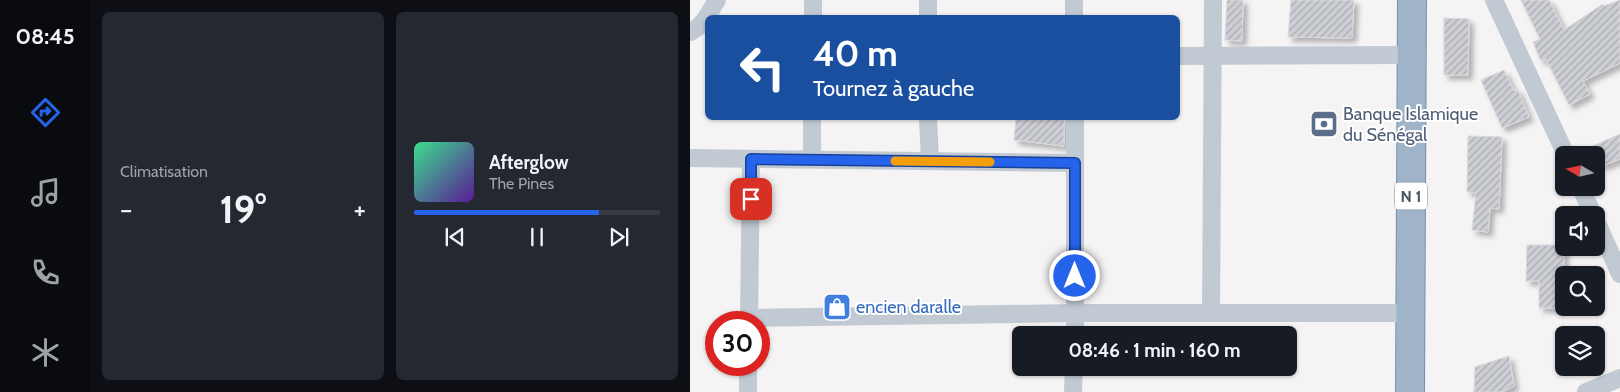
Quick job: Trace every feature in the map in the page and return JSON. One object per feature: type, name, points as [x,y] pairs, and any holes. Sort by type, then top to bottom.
[{"type":"highway","name":"N 1","points":[[1410,392],[1412,0]]},
{"type":"street","points":[[706,15],[717,0]]},
{"type":"street","points":[[813,0],[813,15]]},
{"type":"street","points":[[928,0],[928,15]]},
{"type":"street","points":[[1074,0],[1074,15]]},
{"type":"street","points":[[1211,313],[1213,0]]},
{"type":"street","points":[[1494,0],[1562,146]]},
{"type":"street","points":[[690,32],[705,17]]},
{"type":"street","points":[[1180,56],[1411,56]]},
{"type":"street","points":[[812,120],[812,159]]},
{"type":"street","points":[[928,120],[930,161]]},
{"type":"street","points":[[1074,326],[1075,120]]},
{"type":"street","points":[[690,158],[1075,163]]},
{"type":"street","points":[[749,311],[751,159]]},
{"type":"street","points":[[1605,241],[1620,274]]},
{"type":"street","points":[[770,320],[1075,313],[1410,313]]},
{"type":"street","points":[[748,376],[748,392]]},
{"type":"street","points":[[1073,392],[1074,376]]},
{"type":"street","points":[[1586,392],[1620,378]]},
{"type":"building","points":[[1227,0],[1243,0],[1242,41],[1225,40]]},
{"type":"building","points":[[1291,0],[1354,0],[1352,38],[1288,37]]},
{"type":"building","points":[[1521,0],[1549,0],[1564,30],[1603,4],[1604,6],[1620,0],[1620,63],[1583,81],[1590,94],[1569,105],[1546,59],[1541,61],[1533,42],[1540,39]]},
{"type":"building","points":[[1444,18],[1469,19],[1468,75],[1444,75]]},
{"type":"building","points":[[1504,70],[1514,91],[1518,90],[1529,117],[1502,128],[1481,80]]},
{"type":"building","points":[[1016,120],[1064,120],[1064,146],[1014,140]]},
{"type":"building","points":[[1620,134],[1620,159],[1605,165],[1605,146],[1593,146]]},
{"type":"building","points":[[1468,136],[1502,137],[1499,209],[1490,208],[1488,232],[1472,230],[1476,192],[1467,192]]},
{"type":"building","points":[[1527,245],[1555,245],[1555,256],[1564,256],[1564,266],[1555,266],[1555,308],[1539,308],[1539,281],[1526,281]]},
{"type":"building","points":[[1509,356],[1514,386],[1502,392],[1474,392],[1475,367]]},
{"type":"slow traffic","points":[[895,161],[990,162]]},
{"type":"place","name":"Banque Islamique du Sénégal","points":[[1324,124]]},
{"type":"place","name":"encien daralle","points":[[837,307]]},
{"type":"route","points":[[751,199],[751,159],[1075,163],[1075,276]]}]
